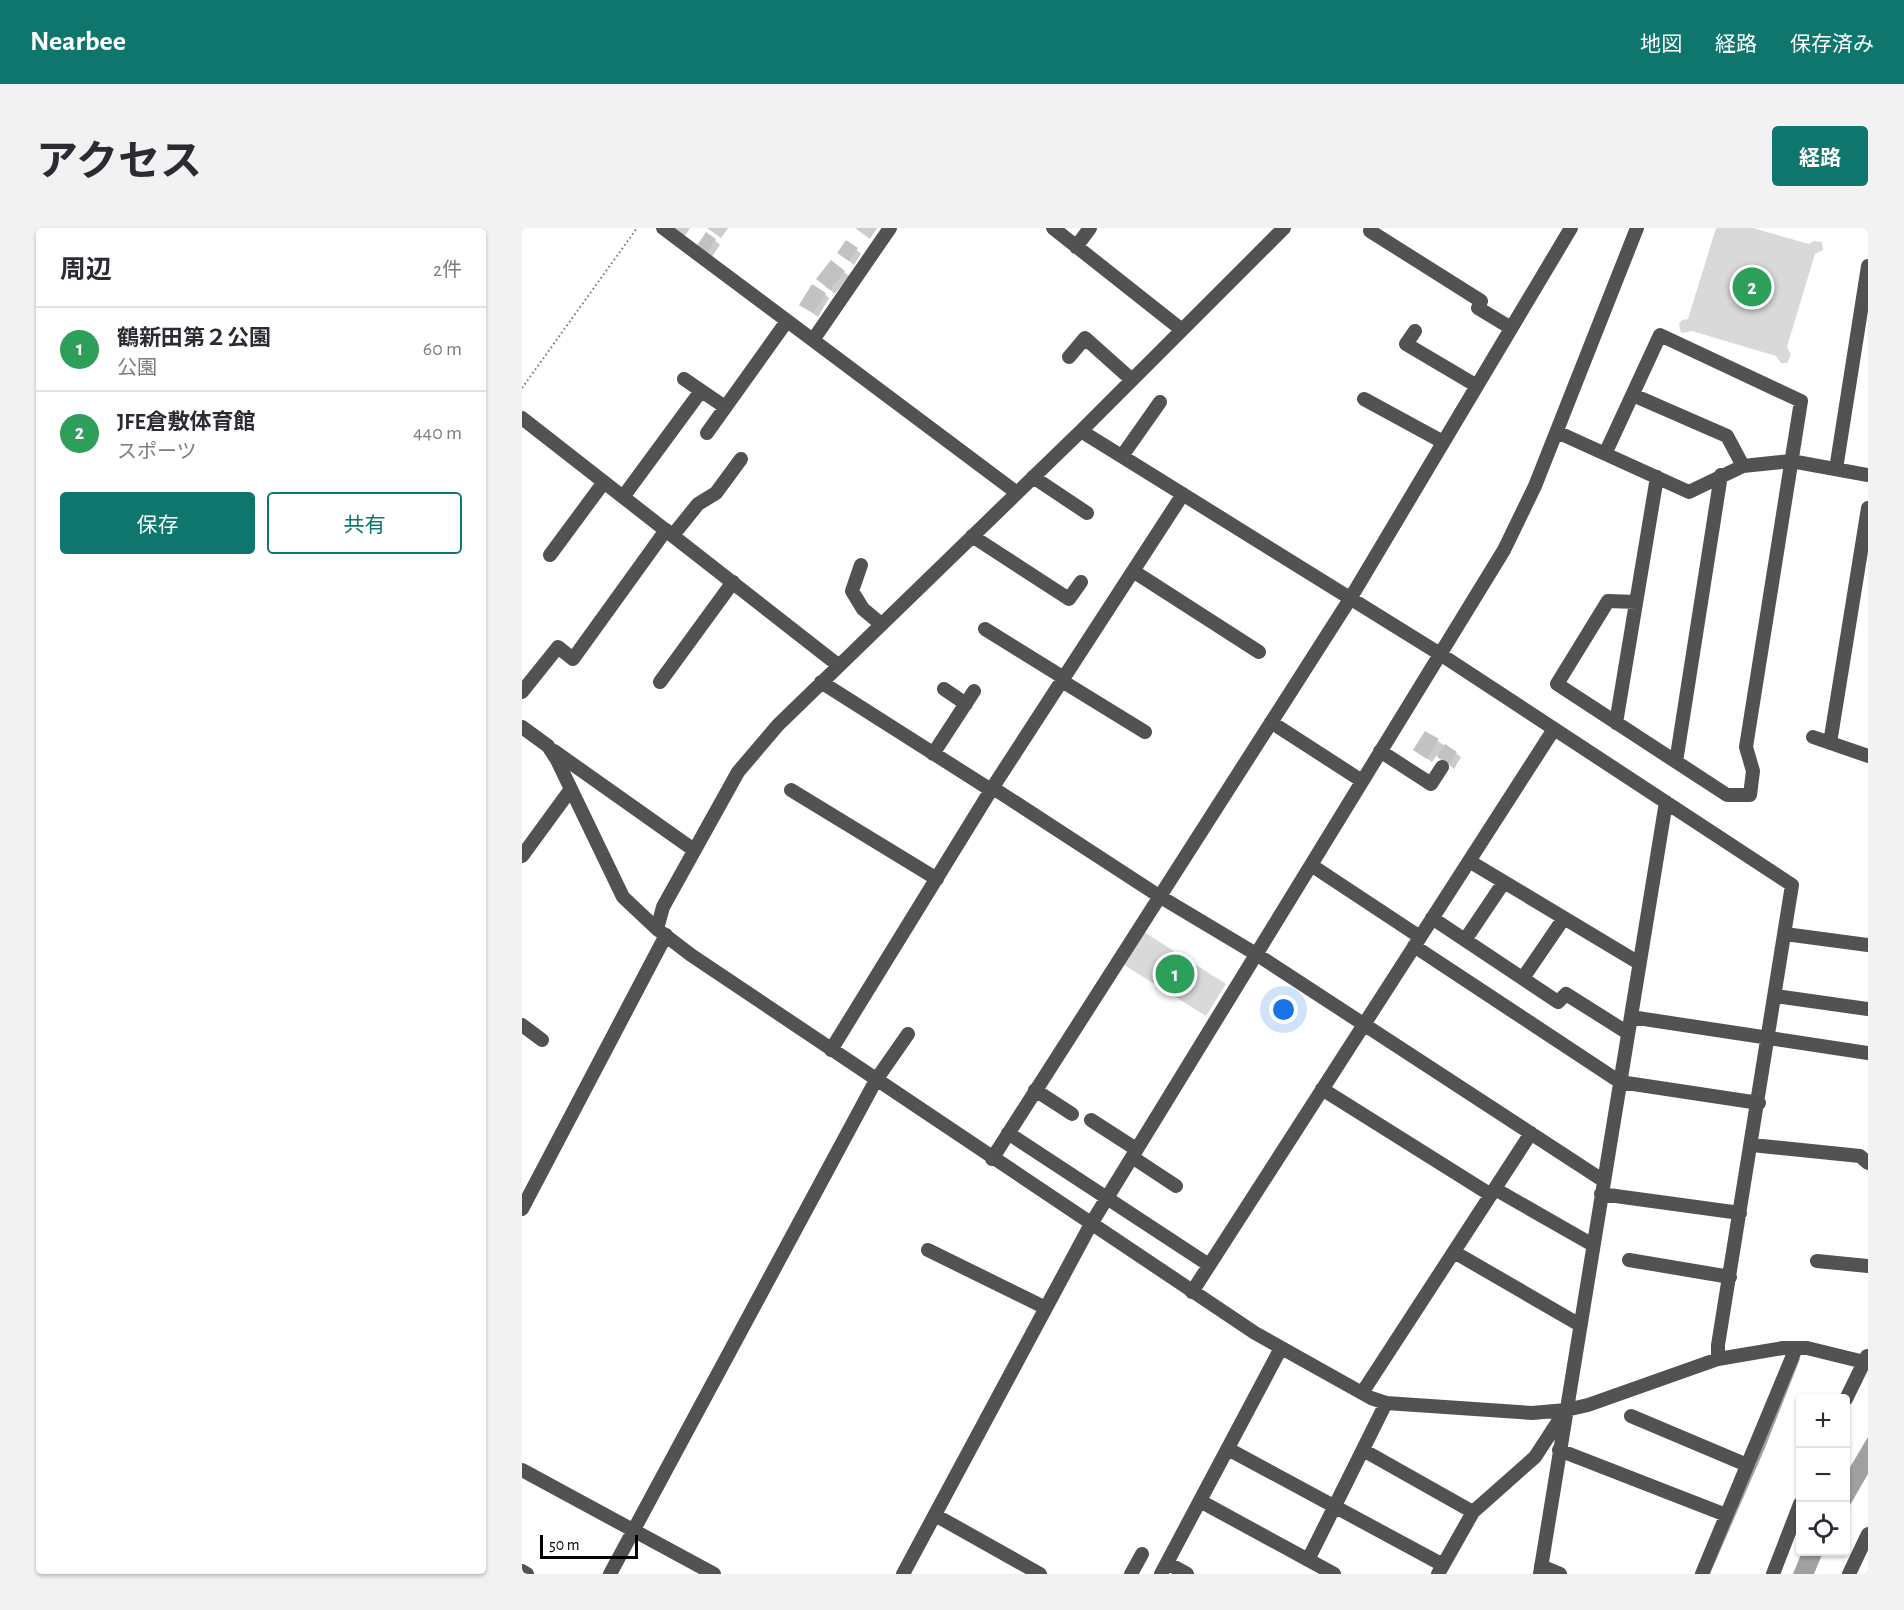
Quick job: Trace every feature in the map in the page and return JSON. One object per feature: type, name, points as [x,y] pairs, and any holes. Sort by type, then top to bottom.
[{"type":"street","points":[[663,228],[1017,493]]},
{"type":"street","points":[[813,340],[890,228]]},
{"type":"street","points":[[1053,228],[1182,330]]},
{"type":"street","points":[[1076,247],[1090,228]]},
{"type":"street","points":[[522,1209],[661,932],[663,907],[738,772],[778,725],[820,682],[1081,431],[1284,228]]},
{"type":"street","points":[[992,1158],[1350,599],[1571,228]]},
{"type":"street","points":[[903,1574],[1091,1224],[1504,550],[1535,486],[1637,228]]},
{"type":"street","points":[[1370,231],[1481,300],[1478,308],[1511,328]]},
{"type":"street","points":[[1836,469],[1868,266]]},
{"type":"street","points":[[706,433],[787,321]]},
{"type":"street","points":[[1414,331],[1403,350],[1477,386]]},
{"type":"street","points":[[1605,454],[1660,335],[1801,401],[1746,747],[1754,771],[1749,795],[1727,795],[1557,684],[1608,601],[1636,602]]},
{"type":"street","points":[[1069,357],[1084,338],[1132,380]]},
{"type":"street","points":[[684,379],[725,407]]},
{"type":"street","points":[[623,497],[701,390]]},
{"type":"street","points":[[1633,395],[1727,436],[1743,465]]},
{"type":"street","points":[[1364,399],[1443,442]]},
{"type":"street","points":[[1122,456],[1160,402]]},
{"type":"street","points":[[522,418],[838,665]]},
{"type":"street","points":[[1081,431],[1440,654],[1792,885],[1759,1103],[1718,1345],[1718,1359]]},
{"type":"street","points":[[1557,432],[1689,492],[1743,465],[1791,461],[1868,475]]},
{"type":"street","points":[[522,692],[558,647],[573,659],[669,532],[698,504],[716,494],[741,459]]},
{"type":"street","points":[[1676,762],[1721,476]]},
{"type":"street","points":[[1033,477],[1087,513]]},
{"type":"street","points":[[1617,723],[1657,477]]},
{"type":"street","points":[[550,555],[604,482]]},
{"type":"street","points":[[831,1050],[992,789],[1183,494]]},
{"type":"street","points":[[1830,743],[1868,508]]},
{"type":"street","points":[[972,536],[1069,599],[1081,582]]},
{"type":"street","points":[[861,565],[852,591],[863,609],[881,624]]},
{"type":"street","points":[[1133,571],[1259,652]]},
{"type":"street","points":[[660,682],[733,582]]},
{"type":"street","points":[[985,629],[1145,732]]},
{"type":"street","points":[[820,682],[1159,896],[1256,954],[1531,1134],[1603,1187],[1740,1213]]},
{"type":"street","points":[[944,689],[966,704]]},
{"type":"street","points":[[933,754],[974,691]]},
{"type":"street","points":[[1271,722],[1362,782]]},
{"type":"street","points":[[522,727],[694,850]]},
{"type":"street","points":[[1192,1292],[1554,729]]},
{"type":"street","points":[[1813,737],[1868,756]]},
{"type":"street","points":[[548,746],[557,760],[623,897],[661,932],[831,1050],[1192,1292],[1281,1348],[1362,1393],[1386,1403],[1532,1413],[1566,1410],[1588,1406],[1718,1359],[1763,1350],[1796,1348],[1867,1359],[1848,1394]]},
{"type":"street","points":[[1380,751],[1431,784],[1442,767]]},
{"type":"street","points":[[522,856],[571,789]]},
{"type":"street","points":[[791,790],[937,879]]},
{"type":"street","points":[[1560,1574],[1540,1570],[1666,802]]},
{"type":"street","points":[[1469,861],[1640,963]]},
{"type":"street","points":[[1311,865],[1620,1082],[1759,1103]]},
{"type":"street","points":[[1466,940],[1504,882]]},
{"type":"street","points":[[1432,918],[1558,1002],[1566,994],[1628,1033]]},
{"type":"street","points":[[1523,978],[1564,918]]},
{"type":"street","points":[[1785,934],[1868,945]]},
{"type":"street","points":[[1775,996],[1868,1009]]},
{"type":"street","points":[[1631,1017],[1868,1053]]},
{"type":"street","points":[[522,1025],[542,1040]]},
{"type":"street","points":[[610,1574],[876,1080],[908,1034]]},
{"type":"street","points":[[1322,1089],[1493,1192],[1593,1245]]},
{"type":"street","points":[[1035,1090],[1072,1114]]},
{"type":"street","points":[[1091,1120],[1176,1186]]},
{"type":"street","points":[[1008,1133],[1209,1265]]},
{"type":"street","points":[[1362,1393],[1531,1134]]},
{"type":"street","points":[[1752,1145],[1860,1156],[1868,1163]]},
{"type":"street","points":[[928,1250],[1046,1308]]},
{"type":"street","points":[[1454,1252],[1580,1325]]},
{"type":"street","points":[[1629,1260],[1730,1277]]},
{"type":"street","points":[[1817,1261],[1868,1266]]},
{"type":"street","points":[[1187,1574],[1164,1569],[1281,1348]]},
{"type":"street","points":[[1702,1574],[1796,1348]]},
{"type":"street","points":[[1308,1560],[1386,1403]]},
{"type":"street","points":[[1228,1449],[1335,1506],[1440,1569],[1473,1512],[1535,1457],[1566,1410]]},
{"type":"street","points":[[1631,1416],[1747,1465]]},
{"type":"street","points":[[1363,1450],[1473,1512]]},
{"type":"street","points":[[1559,1450],[1726,1515]]},
{"type":"street","points":[[522,1470],[714,1574]]},
{"type":"street","points":[[1200,1501],[1334,1574]]},
{"type":"street","points":[[1773,1574],[1796,1514]]},
{"type":"street","points":[[935,1515],[1040,1574]]},
{"type":"street","points":[[1849,1574],[1868,1534]]},
{"type":"street","points":[[1131,1574],[1142,1554]]},
{"type":"street","points":[[522,1571],[527,1574]]},
{"type":"path","points":[[522,388],[638,228]]},
{"type":"shaded area","points":[[1716,228],[1753,228],[1809,244],[1814,241],[1822,242],[1823,250],[1815,254],[1787,347],[1791,355],[1787,363],[1781,363],[1776,356],[1692,331],[1681,333],[1679,324],[1682,320],[1688,319]]},
{"type":"shaded area","points":[[1144,932],[1226,984],[1206,1016],[1124,965]]},
{"type":"shaded area","points":[[1796,1356],[1800,1359],[1765,1448],[1710,1574],[1705,1574]]},
{"type":"shaded area","points":[[1868,1437],[1868,1474],[1850,1505],[1850,1502],[1850,1467]]},
{"type":"shaded area","points":[[1800,1556],[1821,1556],[1814,1574],[1793,1574]]},
{"type":"building","points":[[706,232],[716,239],[706,254],[696,247]]},
{"type":"building","points":[[846,240],[858,248],[849,261],[837,253]]},
{"type":"building","points":[[831,260],[845,271],[830,290],[816,279]]},
{"type":"building","points":[[812,284],[826,293],[813,313],[799,305]]},
{"type":"building","points":[[1425,731],[1439,739],[1427,759],[1413,750]]},
{"type":"building","points":[[1445,744],[1457,752],[1449,765],[1437,757]]},
{"type":"place","name":"JFE倉敷体育館","points":[[1752,287]]},
{"type":"place","name":"鶴新田第２公園","points":[[1175,974]]}]
